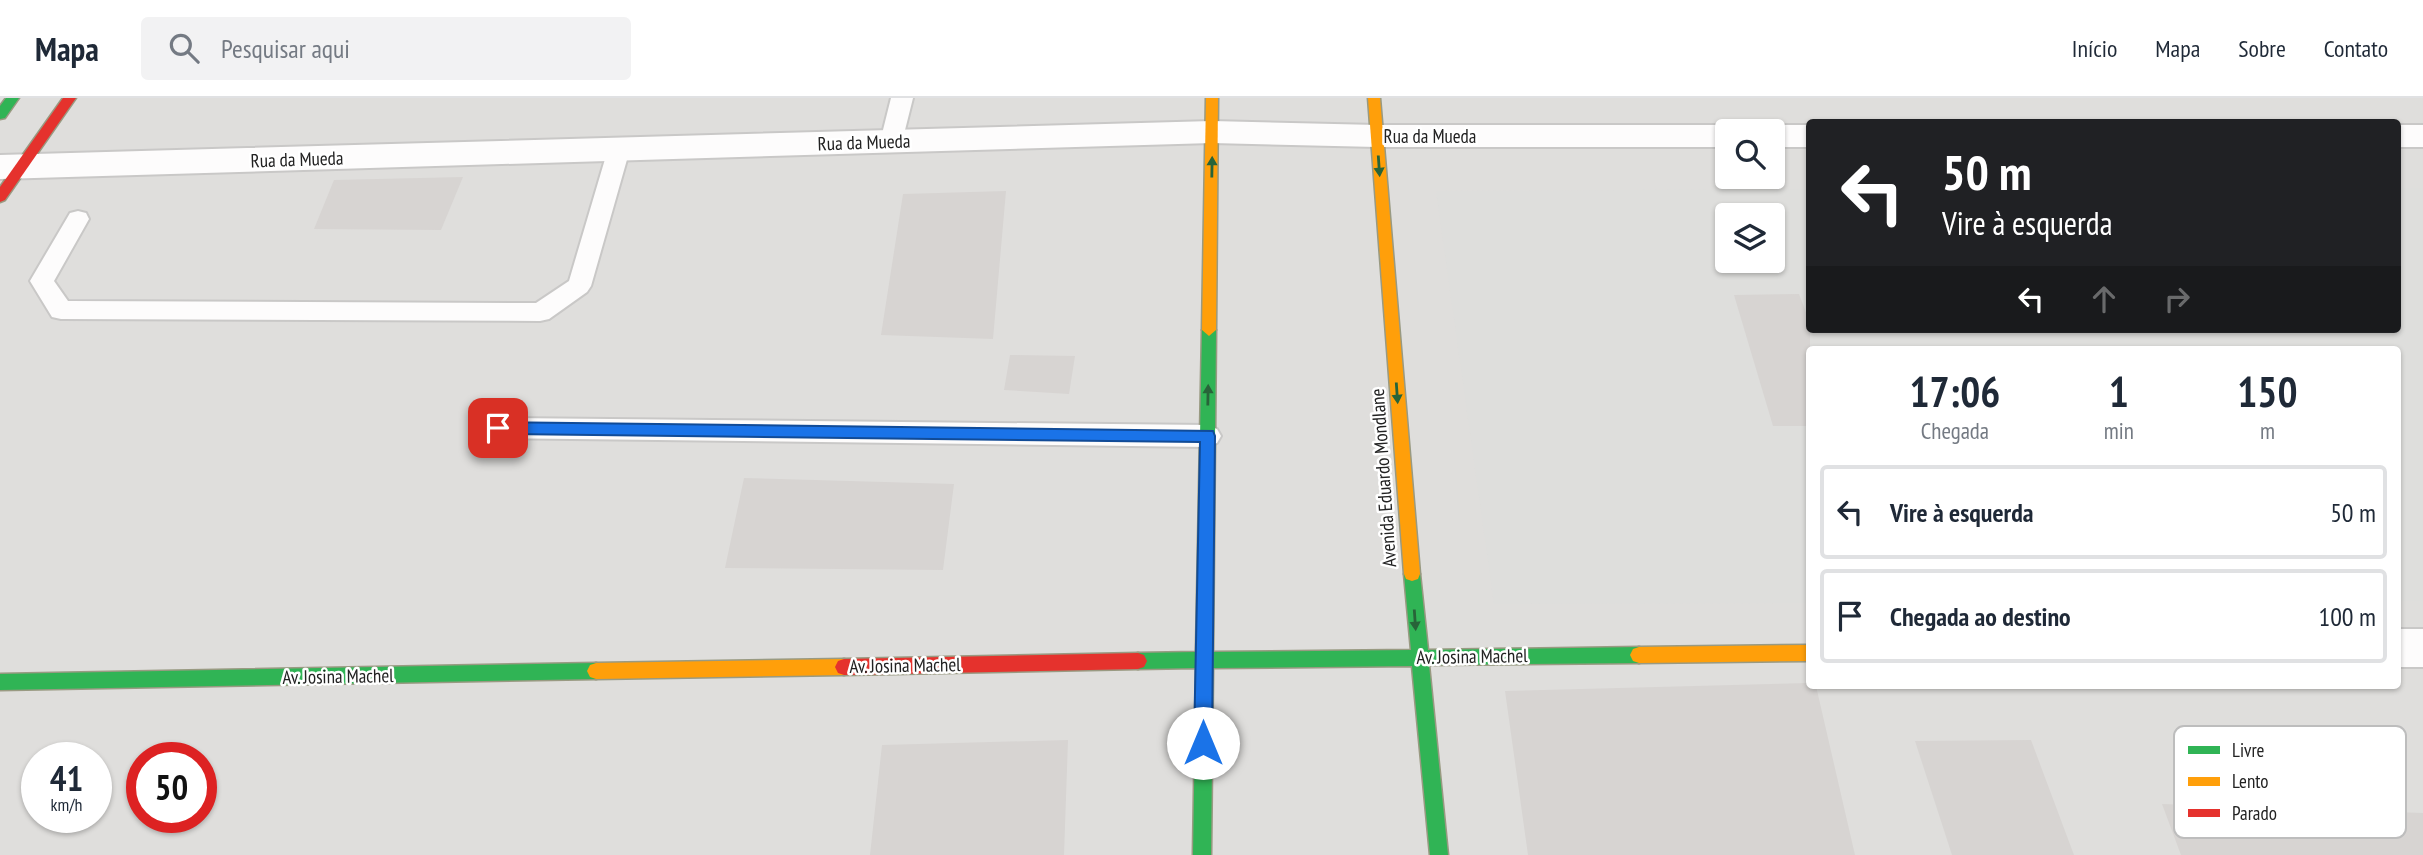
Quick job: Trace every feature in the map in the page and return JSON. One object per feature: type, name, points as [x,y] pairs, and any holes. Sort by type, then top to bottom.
[{"type":"main road","points":[[0,115],[13,98]]},
{"type":"main road","points":[[0,197],[10,167],[70,98]]},
{"type":"main road","points":[[1202,855],[1212,98]]},
{"type":"main road","name":"Avenida Eduardo Mondlane","points":[[1374,98],[1418,656],[1439,855]]},
{"type":"main road","name":"Av. Josina Machel","points":[[0,682],[1418,656],[1806,653]]},
{"type":"street","name":"Rua da Mueda","points":[[10,167],[1212,132],[1377,136],[1715,136]]},
{"type":"street","points":[[1785,136],[1806,136]]},
{"type":"street","points":[[2401,136],[2423,136]]},
{"type":"street","points":[[2401,648],[2423,648]]},
{"type":"lane","points":[[891,142],[902,98]]},
{"type":"lane","points":[[78,219],[41,281],[61,310],[540,312],[579,286],[619,149]]},
{"type":"lane","points":[[498,428],[1208,436]]},
{"type":"shaded area","points":[[0,98],[2423,98],[2423,855],[0,855]]},
{"type":"shaded area","points":[[2401,188],[2423,188],[2423,601],[2401,601],[2401,346],[1806,346],[1806,603],[1494,604],[1436,191],[1806,189],[1806,333],[2401,333]]},
{"type":"building","points":[[463,177],[441,230],[314,229],[334,180]]},
{"type":"building","points":[[1006,191],[993,339],[881,335],[903,194]]},
{"type":"building","points":[[1799,294],[1806,312],[1806,333],[1810,333],[1810,346],[1806,346],[1806,426],[1773,426],[1734,295]]},
{"type":"building","points":[[1010,355],[1075,356],[1069,394],[1004,390]]},
{"type":"building","points":[[744,478],[954,484],[943,570],[725,568]]},
{"type":"building","points":[[1806,683],[1806,689],[1817,689],[1855,855],[1528,855],[1505,691]]},
{"type":"building","points":[[1068,740],[1064,855],[870,855],[882,745]]},
{"type":"building","points":[[2031,740],[2074,855],[1952,855],[1915,741]]},
{"type":"building","points":[[2162,804],[2174,804],[2174,836]]},
{"type":"building","points":[[2406,812],[2423,813],[2423,855],[2181,855],[2175,838],[2406,838]]},
{"type":"traffic: fast","points":[[0,115],[13,98]]},
{"type":"traffic: fast","points":[[1202,855],[1209,330]]},
{"type":"traffic: fast","points":[[1412,574],[1439,855]]},
{"type":"traffic: fast","points":[[1138,661],[1639,655]]},
{"type":"traffic: fast","points":[[0,682],[596,671]]},
{"type":"traffic: slow","points":[[1209,330],[1212,98]]},
{"type":"traffic: slow","points":[[1374,98],[1412,574]]},
{"type":"traffic: slow","points":[[1639,655],[1806,653]]},
{"type":"traffic: slow","points":[[596,671],[844,667]]},
{"type":"traffic: jam","points":[[0,197],[70,98]]},
{"type":"traffic: jam","points":[[844,667],[1138,661]]},
{"type":"route","points":[[498,428],[1208,436],[1203,743]]}]
